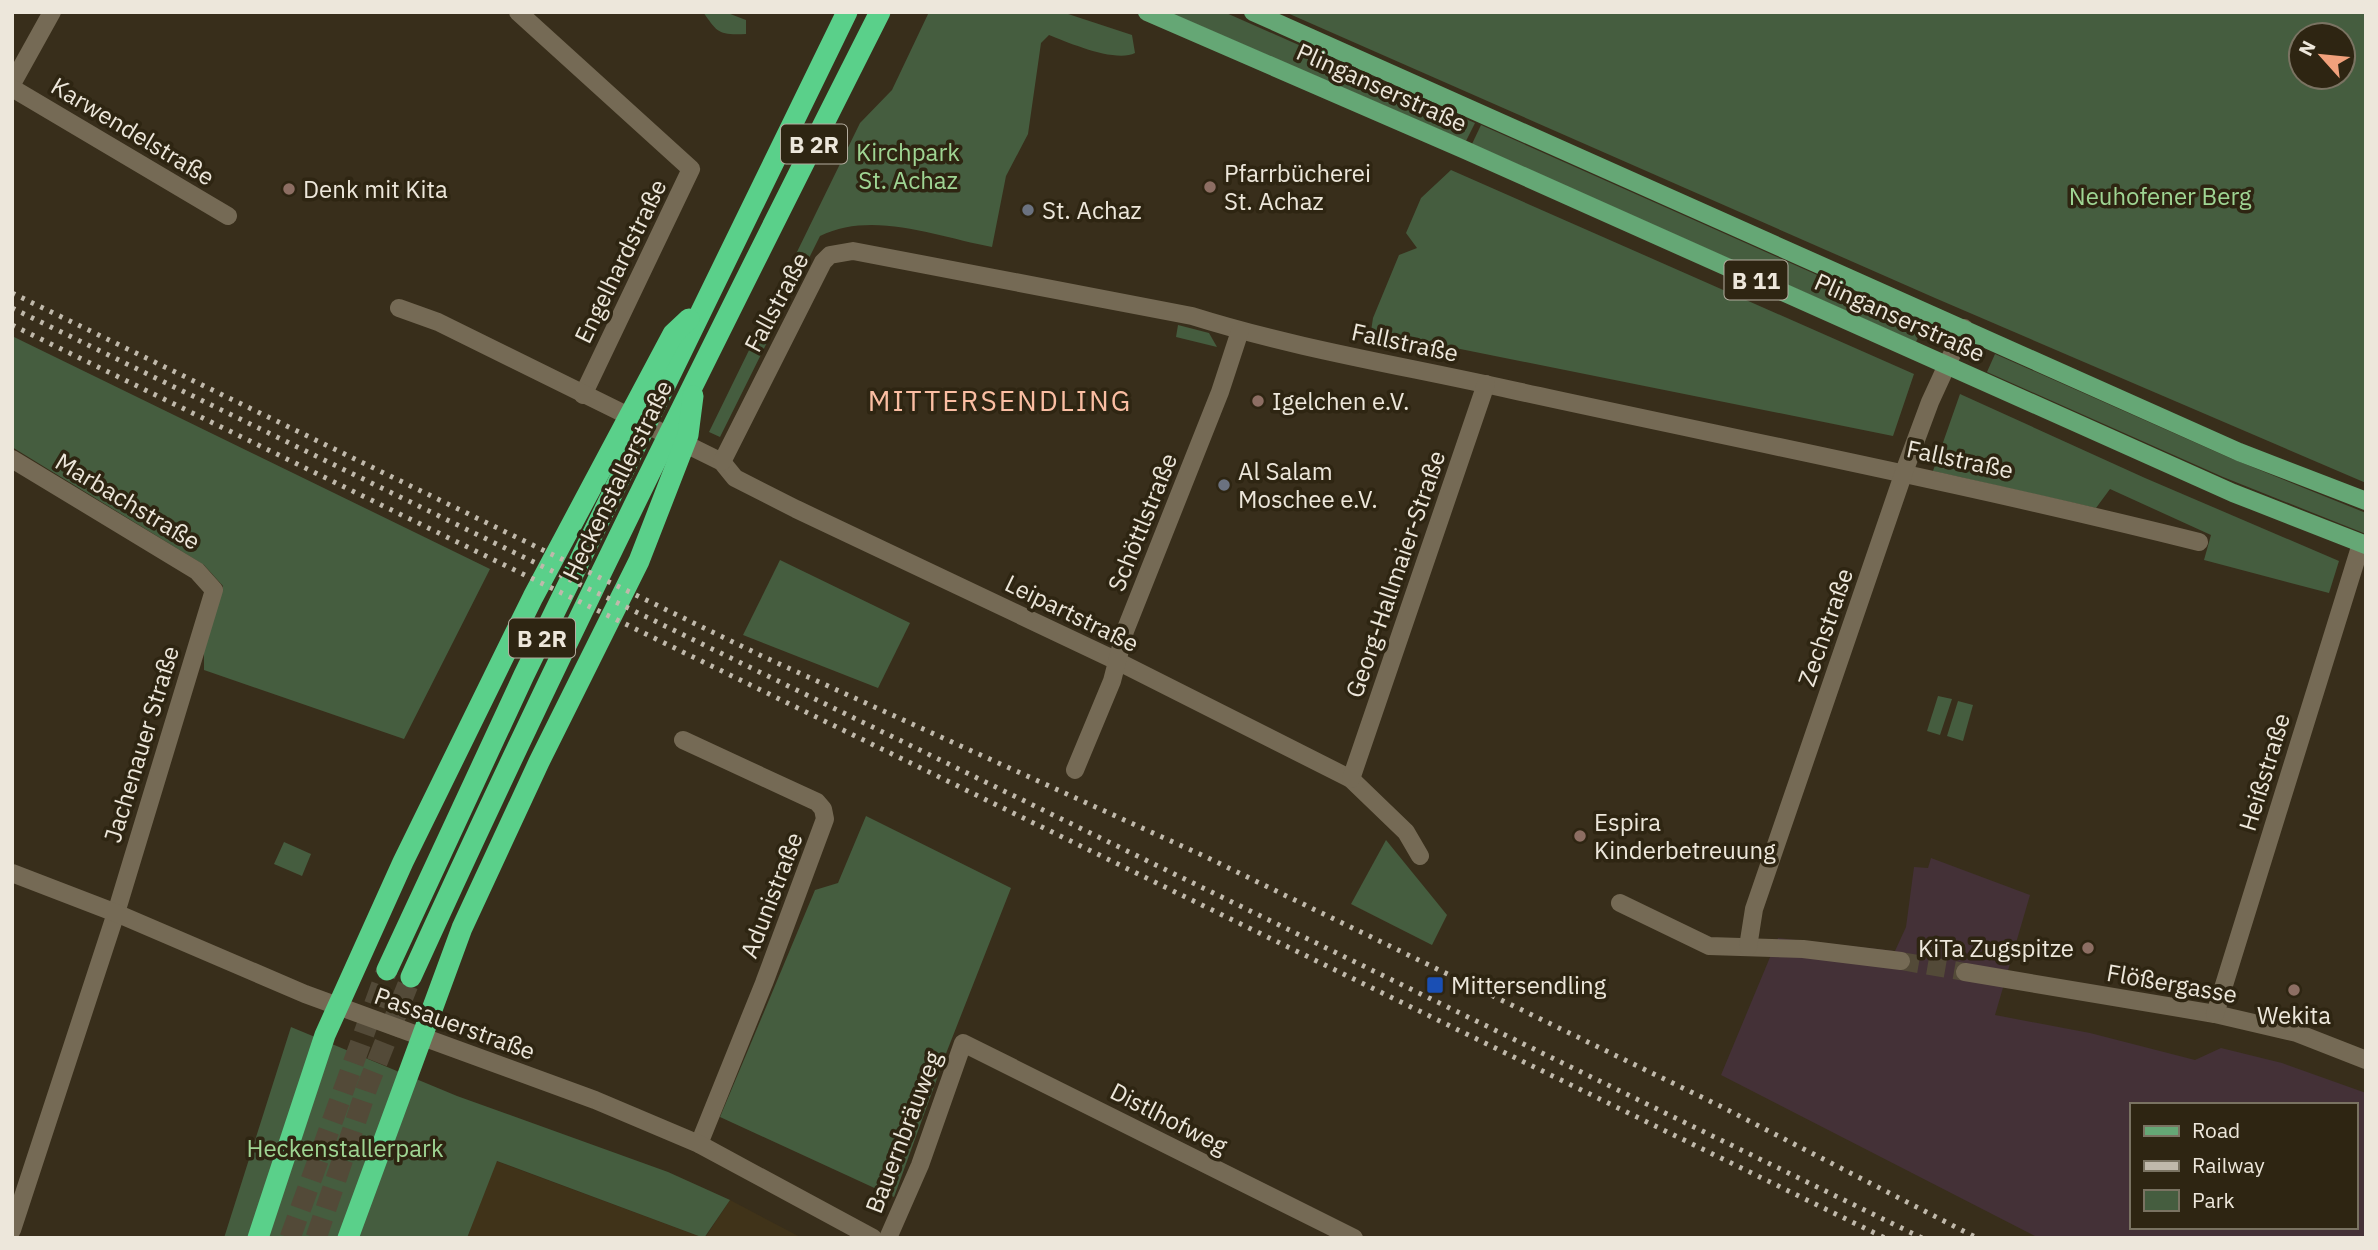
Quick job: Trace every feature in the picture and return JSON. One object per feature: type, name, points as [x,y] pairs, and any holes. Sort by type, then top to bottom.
[{"type":"highway","name":"Heckenstallerstraße","points":[[387,971],[432,870],[701,308],[847,12]]},
{"type":"highway","name":"Heckenstallerstraße","points":[[411,977],[548,683],[695,380],[880,12]]},
{"type":"highway","points":[[258,1238],[337,1006],[403,862],[533,597],[673,334],[701,308]]},
{"type":"highway","points":[[348,1238],[457,939],[639,561],[688,435],[695,380]]},
{"type":"main road","name":"Plinganserstraße","points":[[1147,12],[2233,493],[2364,545]]},
{"type":"main road","name":"Plinganserstraße","points":[[1253,12],[2239,452],[2366,500]]},
{"type":"street","points":[[12,86],[51,12]]},
{"type":"street","name":"Engelhardstraße","points":[[518,12],[691,169],[583,396]]},
{"type":"street","name":"Karwendelstraße","points":[[12,86],[228,216]]},
{"type":"street","name":"Fallstraße","points":[[715,459],[817,272],[830,255],[842,250],[924,262],[1192,316],[1240,331],[1905,472],[2199,542]]},
{"type":"street","points":[[399,308],[439,321],[583,396],[715,459]]},
{"type":"street","name":"Zechstraße","points":[[1748,947],[1754,909],[1905,472],[1964,327]]},
{"type":"street","name":"Schöttlstraße","points":[[1075,770],[1117,661],[1125,631],[1206,428],[1240,331]]},
{"type":"street","name":"Georg-Hallmaier-Straße","points":[[1351,779],[1486,384]]},
{"type":"street","name":"Marbachstraße","points":[[12,459],[197,571],[214,590]]},
{"type":"street","name":"Leipartstraße","points":[[715,459],[735,478],[796,509],[1117,661],[1351,779],[1406,832],[1420,856]]},
{"type":"street","name":"Heißstraße","points":[[2215,1014],[2364,545]]},
{"type":"street","name":"Jachenauer Straße","points":[[12,1230],[116,913],[214,590]]},
{"type":"street","name":"Adunistraße","points":[[683,740],[817,802],[823,809],[825,819],[764,983],[699,1144]]},
{"type":"street","name":"Passauerstraße","points":[[12,873],[116,913],[337,1006],[595,1100],[699,1144],[873,1238]]},
{"type":"street","points":[[1620,904],[1702,944],[1803,949],[1901,961]]},
{"type":"street","name":"Flößergasse","points":[[1965,972],[2215,1014],[2297,1033],[2366,1060]]},
{"type":"street","name":"Bauernbräuweg","points":[[888,1238],[920,1165],[963,1043]]},
{"type":"street","name":"Distlhofweg","points":[[963,1043],[1353,1238]]},
{"type":"shaded area","points":[[1931,858],[2030,895],[1995,1015],[2090,1033],[2195,1060],[2221,1048],[2282,1063],[2366,1093],[2366,1238],[2039,1238],[1721,1075],[1778,938],[1895,951],[1906,927],[1914,867],[1928,868]]},
{"type":"shaded area","points":[[496,1161],[704,1238],[467,1238]]},
{"type":"shaded area","points":[[730,1200],[802,1238],[705,1238]]},
{"type":"green space","points":[[703,12],[725,12],[746,20],[746,34],[720,31]]},
{"type":"green space","name":"Kirchpark St. Achaz","points":[[929,12],[1062,12],[1132,35],[1135,53],[1116,56],[1105,54],[1049,35],[1041,43],[1028,134],[1006,176],[992,247],[883,225],[862,225],[820,236],[720,437],[709,432],[860,123],[892,90]]},
{"type":"green space","points":[[1168,12],[1224,12],[1475,123],[1466,141]]},
{"type":"green space","name":"Neuhofener Berg","points":[[1285,12],[2366,12],[2366,483],[1935,298]]},
{"type":"green space","points":[[1481,125],[1925,323],[1916,342],[1472,144]]},
{"type":"green space","points":[[1451,170],[1914,374],[1893,436],[1371,331],[1373,318],[1399,255],[1417,248],[1406,233],[1421,198]]},
{"type":"green space","points":[[1178,325],[1209,333],[1217,347],[1176,337]]},
{"type":"green space","points":[[12,336],[490,569],[404,739],[204,670],[204,651],[223,586],[204,565],[12,447]]},
{"type":"green space","points":[[1995,354],[2230,458],[2366,513],[2366,534],[2223,477],[1987,372]]},
{"type":"green space","points":[[1960,394],[2145,478],[2339,561],[2329,593],[2204,560],[2211,535],[2110,489],[2096,508],[1933,471]]},
{"type":"green space","points":[[780,560],[910,623],[878,688],[743,635]]},
{"type":"green space","points":[[1938,696],[1952,699],[1940,735],[1927,731]]},
{"type":"green space","points":[[1958,701],[1973,705],[1963,741],[1947,736]]},
{"type":"green space","points":[[866,816],[1011,888],[947,1051],[894,1197],[720,1117],[815,890],[838,883]]},
{"type":"green space","points":[[1386,840],[1447,915],[1432,945],[1351,904]]},
{"type":"green space","points":[[284,842],[311,854],[302,876],[274,864]]},
{"type":"green space","name":"Heckenstallerpark","points":[[291,1027],[457,1096],[668,1172],[730,1200],[704,1238],[497,1161],[467,1238],[224,1238]]},
{"type":"tunnel","points":[[1901,961],[1965,972]]},
{"type":"tunnel","points":[[290,1238],[387,970]]},
{"type":"tunnel","points":[[316,1238],[368,1085],[411,977]]},
{"type":"railway","points":[[12,293],[764,657],[1204,856],[1720,1106],[1977,1238]]},
{"type":"railway","points":[[12,308],[1922,1238]]},
{"type":"railway","points":[[12,325],[1885,1238]]},
{"type":"place","name":"Pfarrbücherei St. Achaz","points":[[1210,187]]},
{"type":"place","name":"Denk mit Kita","points":[[289,189]]},
{"type":"place","name":"St. Achaz","points":[[1028,210]]},
{"type":"place","name":"Igelchen e.V.","points":[[1258,401]]},
{"type":"place","name":"Al Salam Moschee e.V.","points":[[1224,485]]},
{"type":"place","name":"Espira Kinderbetreuung","points":[[1580,836]]},
{"type":"place","name":"KiTa Zugspitze","points":[[2088,948]]},
{"type":"place","name":"Mittersendling","points":[[1435,985]]},
{"type":"place","name":"Wekita","points":[[2294,990]]},
{"type":"district","name":"MITTERSENDLING","points":[[1000,400]]}]
